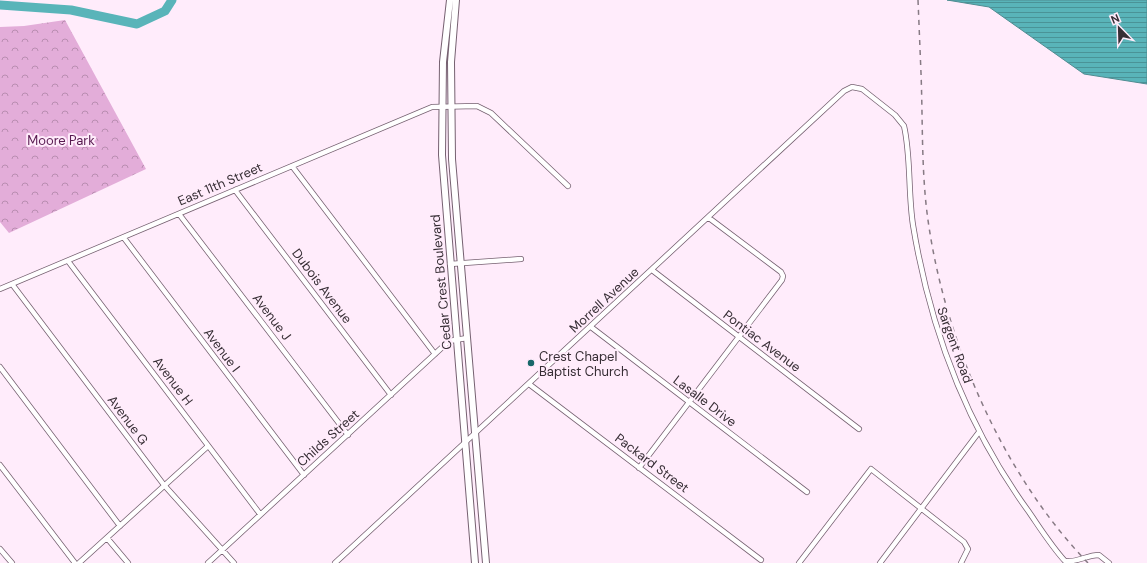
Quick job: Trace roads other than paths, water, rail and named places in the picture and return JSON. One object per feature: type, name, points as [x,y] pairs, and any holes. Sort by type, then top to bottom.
[{"type":"main road","name":"Cedar Crest Boulevard","points":[[450,0],[443,62],[441,107],[442,155],[475,563]]},
{"type":"main road","name":"Cedar Crest Boulevard","points":[[456,0],[451,62],[450,107],[452,159],[486,563]]},
{"type":"street","name":"Morrell Avenue","points":[[335,563],[709,218],[844,91],[852,87]]},
{"type":"street","name":"Sargent Road","points":[[852,87],[862,89],[895,114],[904,126],[913,223],[931,312],[950,367],[979,432],[1015,494],[1062,557],[1070,562],[1099,555],[1109,563]]},
{"type":"street","points":[[450,107],[477,106],[491,113],[568,186]]},
{"type":"street","name":"East 11th Street","points":[[0,289],[124,238],[415,113],[432,107],[450,107]]},
{"type":"street","points":[[292,166],[435,354]]},
{"type":"street","name":"Dubois Avenue","points":[[235,190],[391,394]]},
{"type":"street","name":"Avenue J","points":[[179,214],[348,435]]},
{"type":"street","points":[[639,468],[690,403],[782,280],[783,276],[781,272],[709,218]]},
{"type":"street","name":"Avenue I","points":[[124,238],[304,475]]},
{"type":"street","points":[[450,264],[521,259]]},
{"type":"street","name":"Avenue H","points":[[68,261],[260,514]]},
{"type":"street","name":"Pontiac Avenue","points":[[652,270],[859,429]]},
{"type":"street","name":"Avenue G","points":[[12,284],[164,485],[234,563]]},
{"type":"street","name":"Lasalle Drive","points":[[590,327],[807,492]]},
{"type":"street","name":"Childs Street","points":[[208,563],[449,341],[467,338]]},
{"type":"street","points":[[0,367],[120,526]]},
{"type":"street","name":"Packard Street","points":[[529,384],[761,560]]},
{"type":"street","points":[[880,563],[979,432]]},
{"type":"street","points":[[79,563],[208,446]]},
{"type":"street","points":[[0,465],[75,563]]},
{"type":"street","points":[[799,563],[870,469],[964,542],[968,548],[961,563]]},
{"type":"street","points":[[107,538],[128,563]]},
{"type":"street","points":[[0,549],[12,563]]},
{"type":"water","points":[[947,0],[1147,0],[1147,84],[1084,74],[989,7]]},
{"type":"waterway","points":[[0,5],[71,10],[137,24],[165,11],[172,0]]},
{"type":"railway","points":[[918,0],[923,169],[926,208],[938,272],[950,317],[965,363],[984,407],[1006,450],[1030,491],[1058,528],[1088,563]]},
{"type":"place","name":"Crest Chapel Baptist Church","points":[[531,363]]},
{"type":"park label","name":"Moore Park","points":[[61,140]]}]
